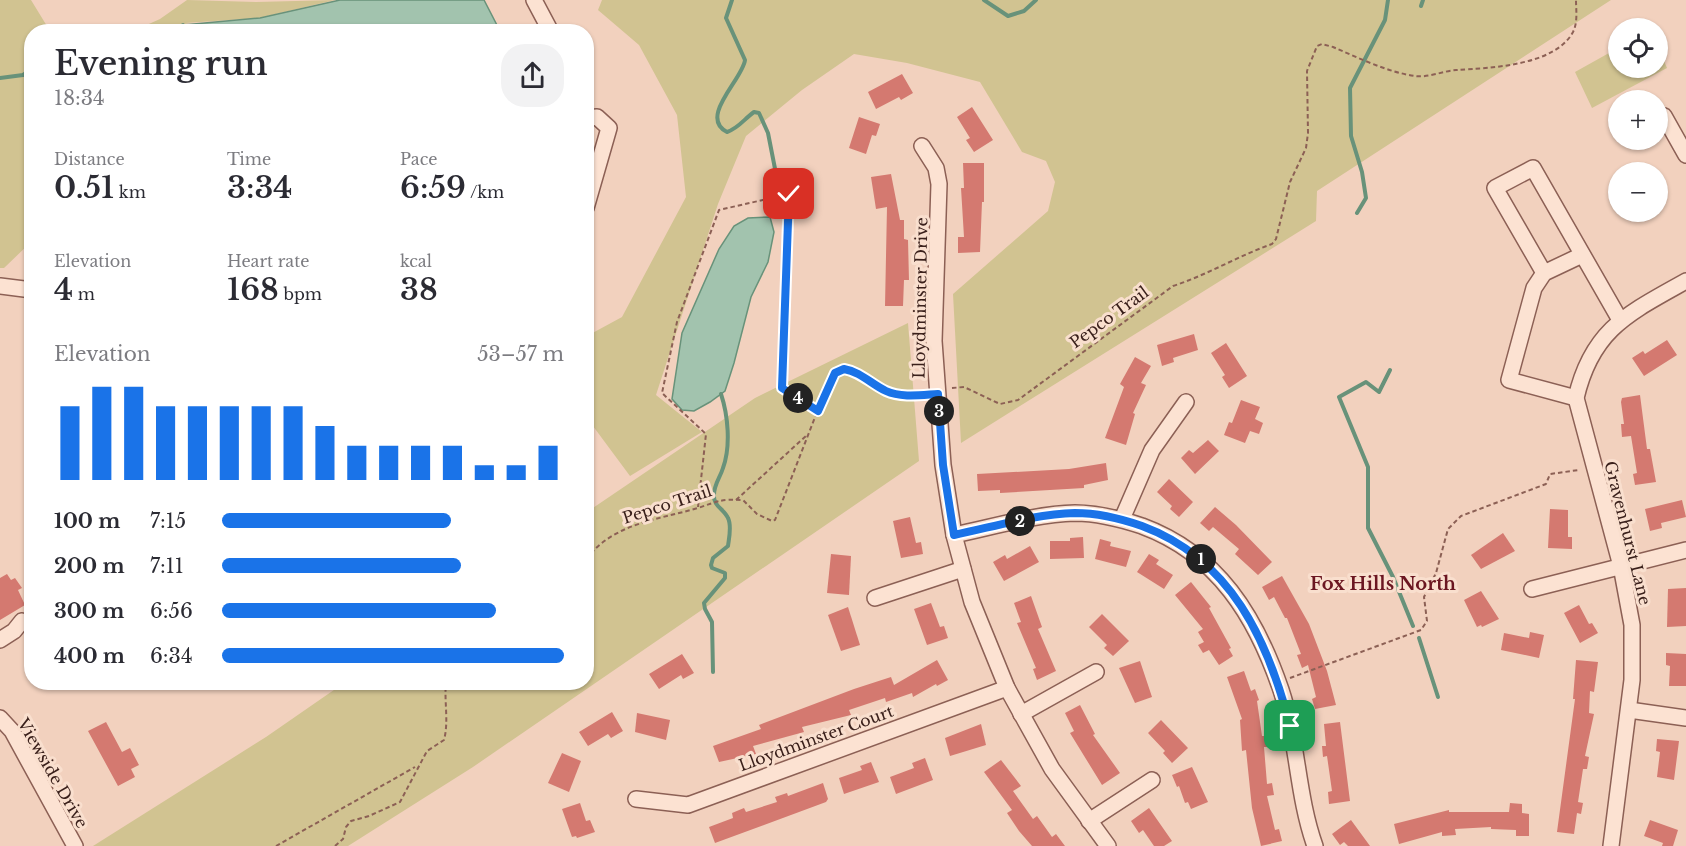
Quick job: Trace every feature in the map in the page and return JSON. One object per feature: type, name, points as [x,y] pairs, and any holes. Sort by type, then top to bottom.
[{"type":"street","points":[[534,0],[547,24]]},
{"type":"street","points":[[594,117],[597,117],[609,128],[594,180]]},
{"type":"street","points":[[1668,123],[1686,155]]},
{"type":"street","name":"Lloydminster Drive","points":[[922,146],[936,168],[939,184],[934,341],[943,465],[954,535],[963,569],[972,602],[1006,688],[1052,769],[1108,846]]},
{"type":"street","points":[[1544,273],[1495,188],[1533,168],[1620,320]]},
{"type":"street","points":[[1582,255],[1544,273],[1534,288],[1509,380],[1576,398],[1581,377],[1591,356],[1611,327],[1686,281]]},
{"type":"street","points":[[0,286],[24,289]]},
{"type":"street","name":"Gravenhurst Lane","points":[[1576,398],[1621,566],[1632,625],[1632,680],[1611,846]]},
{"type":"street","points":[[1122,519],[1152,450],[1186,402]]},
{"type":"street","points":[[954,535],[1032,519],[1076,513],[1122,519],[1165,535],[1198,556],[1226,584],[1255,627],[1281,690],[1290,726],[1305,819],[1315,846]]},
{"type":"street","points":[[1532,589],[1686,550]]},
{"type":"street","points":[[875,598],[963,569]]},
{"type":"street","points":[[0,640],[14,631],[21,621]]},
{"type":"street","points":[[1021,714],[1096,672]]},
{"type":"street","name":"Lloydminster Court","points":[[636,799],[688,805],[1006,688]]},
{"type":"street","points":[[1629,710],[1686,718]]},
{"type":"street","name":"Viewside Drive","points":[[0,718],[6,735],[75,846]]},
{"type":"street","points":[[1089,821],[1152,780]]},
{"type":"path","name":"Pepco Trail","points":[[594,551],[602,543],[639,522],[714,501],[743,500],[757,514],[772,521],[776,520],[835,373],[844,369],[865,377],[885,391],[896,395],[938,394],[957,387],[964,387],[1000,404],[1018,400],[1173,285],[1196,278],[1272,244],[1276,239],[1290,182],[1306,148],[1308,133],[1307,71],[1317,46],[1322,44],[1333,47],[1401,73],[1418,77],[1450,70],[1500,67],[1544,55],[1561,46],[1574,27],[1576,0]]},
{"type":"path","points":[[698,507],[706,434],[662,393],[677,322],[719,210],[789,194],[782,388],[818,411]]},
{"type":"path","points":[[736,500],[809,434]]},
{"type":"path","points":[[1286,679],[1421,630],[1427,621],[1425,593],[1436,573],[1448,529],[1461,516],[1546,484],[1550,474],[1579,470]]},
{"type":"path","points":[[335,846],[343,839],[346,827],[351,820],[369,816],[400,802],[417,766],[427,751],[444,740],[447,723],[445,690]]},
{"type":"path","points":[[276,846],[417,766]]},
{"type":"shaded area","points":[[0,0],[31,0],[46,24],[24,24],[24,249],[4,268],[0,268]]},
{"type":"shaded area","points":[[187,0],[256,2],[335,0],[259,18],[185,23],[189,24],[149,24]]},
{"type":"shaded area","points":[[340,0],[484,0],[496,24],[194,24],[260,18]]},
{"type":"shaded area","points":[[602,0],[1611,0],[1317,191],[1316,221],[961,443],[953,294],[1048,211],[1055,182],[1046,161],[1022,152],[980,82],[907,63],[854,54],[802,90],[746,136],[718,204],[656,395],[702,432],[630,476],[594,427],[594,332],[622,317],[686,197],[677,115],[639,45],[598,10]]},
{"type":"shaded area","points":[[1608,54],[1608,78],[1648,78],[1626,90],[1608,90],[1608,99],[1592,108],[1575,72]]},
{"type":"shaded area","points":[[770,217],[774,232],[768,262],[751,297],[725,391],[694,411],[682,410],[672,399],[682,333],[719,249],[734,226],[748,218]]},
{"type":"shaded area","points":[[908,323],[919,461],[594,684],[594,507],[755,398]]},
{"type":"shaded area","points":[[334,690],[585,690],[473,767],[348,846],[93,846],[266,737]]},
{"type":"building","points":[[902,74],[913,93],[901,100],[899,97],[876,109],[868,92]]},
{"type":"building","points":[[972,107],[993,140],[974,152],[966,140],[970,138],[957,117]]},
{"type":"building","points":[[859,117],[880,124],[876,136],[872,135],[866,154],[849,148]]},
{"type":"building","points":[[963,163],[984,163],[980,252],[958,253],[958,237],[964,237],[961,188],[964,188]]},
{"type":"building","points":[[891,174],[900,220],[904,220],[904,239],[908,240],[909,280],[904,280],[903,306],[885,306],[887,207],[876,209],[871,177]]},
{"type":"building","points":[[1194,334],[1198,350],[1173,358],[1174,362],[1162,366],[1157,345]]},
{"type":"building","points":[[1667,340],[1677,355],[1644,376],[1632,358],[1643,351],[1645,354]]},
{"type":"building","points":[[1226,343],[1247,376],[1229,388],[1222,377],[1225,375],[1211,353]]},
{"type":"building","points":[[1135,357],[1151,366],[1141,383],[1146,385],[1133,413],[1135,414],[1126,445],[1105,438],[1124,387],[1120,384]]},
{"type":"building","points":[[1640,395],[1647,449],[1650,449],[1656,482],[1635,485],[1633,474],[1637,473],[1631,436],[1622,437],[1621,424],[1624,424],[1621,402],[1622,398]]},
{"type":"building","points":[[1241,400],[1260,407],[1255,419],[1263,423],[1259,434],[1250,431],[1245,443],[1224,435],[1229,422],[1232,423]]},
{"type":"building","points":[[1208,440],[1219,451],[1195,474],[1181,458],[1189,450],[1193,453]]},
{"type":"building","points":[[1106,463],[1108,480],[1084,485],[1084,488],[1000,493],[1000,490],[978,491],[977,474],[1069,469]]},
{"type":"building","points":[[1169,479],[1193,502],[1179,517],[1170,509],[1172,506],[1157,492]]},
{"type":"building","points":[[1682,500],[1686,517],[1661,523],[1662,528],[1650,531],[1645,509]]},
{"type":"building","points":[[1215,507],[1272,562],[1258,575],[1235,554],[1239,549],[1213,527],[1209,531],[1200,523]]},
{"type":"building","points":[[1550,509],[1568,510],[1568,537],[1572,537],[1572,549],[1548,548]]},
{"type":"building","points":[[910,517],[916,543],[921,542],[923,554],[901,558],[893,521]]},
{"type":"building","points":[[1503,533],[1515,551],[1481,569],[1471,555]]},
{"type":"building","points":[[1083,537],[1084,558],[1050,559],[1050,541],[1070,541],[1070,538]]},
{"type":"building","points":[[1100,539],[1111,542],[1110,546],[1131,551],[1126,567],[1095,559]]},
{"type":"building","points":[[1030,546],[1039,562],[1004,581],[993,562],[1005,555],[1007,559]]},
{"type":"building","points":[[831,554],[851,556],[849,595],[827,593]]},
{"type":"building","points":[[1149,554],[1159,560],[1156,564],[1173,575],[1164,589],[1137,572]]},
{"type":"building","points":[[7,574],[11,580],[15,578],[22,588],[18,590],[24,606],[0,620],[0,578]]},
{"type":"building","points":[[1282,576],[1309,624],[1327,671],[1336,705],[1315,709],[1312,699],[1316,697],[1308,665],[1302,668],[1297,655],[1301,654],[1287,618],[1274,597],[1269,600],[1262,587]]},
{"type":"building","points":[[1191,582],[1211,607],[1209,608],[1231,648],[1229,649],[1233,656],[1219,665],[1209,650],[1203,653],[1198,645],[1204,642],[1198,632],[1203,629],[1175,595]]},
{"type":"building","points":[[1686,588],[1686,626],[1667,627],[1668,589]]},
{"type":"building","points":[[1481,591],[1499,619],[1477,627],[1464,600]]},
{"type":"building","points":[[1031,596],[1042,627],[1038,629],[1056,671],[1037,680],[1033,669],[1036,668],[1017,623],[1021,622],[1014,603]]},
{"type":"building","points":[[931,603],[940,627],[944,626],[948,638],[927,645],[914,609]]},
{"type":"building","points":[[1579,605],[1589,624],[1592,623],[1598,633],[1580,643],[1564,613]]},
{"type":"building","points":[[848,607],[860,645],[841,651],[828,615]]},
{"type":"building","points":[[1102,614],[1129,641],[1113,656],[1104,648],[1107,645],[1089,627]]},
{"type":"building","points":[[1530,632],[1544,635],[1539,658],[1501,650],[1504,633],[1529,638]]},
{"type":"building","points":[[1666,653],[1686,654],[1686,686],[1669,686],[1670,666],[1666,665]]},
{"type":"building","points":[[682,654],[694,673],[683,679],[681,675],[659,689],[649,674]]},
{"type":"building","points":[[937,660],[948,680],[937,686],[936,684],[913,697],[912,693],[886,702],[885,698],[849,710],[851,715],[802,727],[804,732],[753,746],[756,754],[719,762],[713,746],[761,729],[759,725],[854,689],[891,677],[894,685]]},
{"type":"building","points":[[1576,660],[1598,662],[1594,692],[1590,691],[1589,713],[1594,714],[1585,756],[1589,757],[1587,769],[1583,769],[1578,802],[1583,803],[1581,814],[1577,813],[1574,834],[1557,832],[1575,699],[1573,699]]},
{"type":"building","points":[[1140,661],[1152,697],[1135,703],[1119,668]]},
{"type":"building","points":[[1244,671],[1251,691],[1255,689],[1259,700],[1257,701],[1262,736],[1265,736],[1267,747],[1264,747],[1267,784],[1272,783],[1274,795],[1267,796],[1275,830],[1279,829],[1282,841],[1261,846],[1252,808],[1246,750],[1242,751],[1240,720],[1242,719],[1227,677]]},
{"type":"building","points":[[1080,705],[1095,734],[1093,735],[1120,773],[1102,785],[1070,733],[1074,731],[1065,713]]},
{"type":"building","points":[[612,712],[623,731],[611,738],[608,734],[588,746],[579,732]]},
{"type":"building","points":[[637,713],[670,720],[666,740],[635,732]]},
{"type":"building","points":[[1161,720],[1188,748],[1172,763],[1163,753],[1165,751],[1148,733]]},
{"type":"building","points":[[106,722],[122,752],[130,748],[139,765],[131,769],[135,777],[118,786],[88,731]]},
{"type":"building","points":[[1340,722],[1350,801],[1329,804],[1328,792],[1332,791],[1327,756],[1323,757],[1322,746],[1326,746],[1324,724]]},
{"type":"building","points":[[981,724],[986,745],[950,756],[945,738]]},
{"type":"building","points":[[1657,739],[1679,741],[1674,780],[1657,777],[1660,752],[1656,751]]},
{"type":"building","points":[[562,753],[581,761],[569,792],[548,783]]},
{"type":"building","points":[[925,758],[933,780],[896,794],[890,777],[914,768],[912,763]]},
{"type":"building","points":[[1001,760],[1021,786],[1013,791],[1033,819],[1037,816],[1052,837],[1056,834],[1065,846],[1032,846],[1019,831],[1007,813],[1012,810],[984,772]]},
{"type":"building","points":[[871,762],[879,782],[844,794],[839,778],[862,770],[860,766]]},
{"type":"building","points":[[1192,767],[1208,802],[1191,809],[1188,802],[1185,803],[1172,775]]},
{"type":"building","points":[[823,783],[828,799],[826,802],[715,843],[709,827],[733,818],[732,813],[744,808],[746,812],[777,802],[775,797],[787,793],[788,796]]},
{"type":"building","points":[[580,803],[586,821],[590,820],[595,832],[577,838],[572,837],[562,809]]},
{"type":"building","points":[[1510,803],[1522,804],[1522,813],[1529,814],[1529,836],[1516,836],[1516,830],[1491,829],[1491,827],[1455,829],[1456,835],[1442,836],[1442,832],[1399,844],[1394,824],[1449,810],[1449,812],[1509,812]]},
{"type":"building","points":[[1149,808],[1172,841],[1164,846],[1154,846],[1143,830],[1139,833],[1131,821]]},
{"type":"building","points":[[1351,820],[1370,846],[1348,846],[1344,842],[1340,845],[1332,834]]},
{"type":"building","points":[[1650,820],[1678,830],[1673,846],[1662,846],[1663,843],[1644,836]]},
{"type":"waterway","points":[[732,0],[726,18],[745,60],[719,108],[717,117],[719,125],[727,132],[754,112],[759,113],[768,133],[778,184]]},
{"type":"waterway","points":[[984,0],[1008,16],[1024,11],[1036,0]]},
{"type":"waterway","points":[[1357,213],[1366,198],[1362,172],[1351,136],[1350,88],[1385,20],[1388,0]]},
{"type":"waterway","points":[[1421,6],[1423,0]]},
{"type":"waterway","points":[[0,78],[24,74]]},
{"type":"waterway","points":[[1390,370],[1379,392],[1366,382],[1339,397],[1368,467],[1368,528],[1393,577],[1413,626]]},
{"type":"waterway","points":[[713,672],[712,622],[704,603],[725,578],[725,573],[712,568],[711,565],[713,558],[728,546],[730,528],[728,518],[714,499],[714,491],[722,472],[728,440],[727,421],[721,394]]},
{"type":"waterway","points":[[1419,638],[1438,697]]},
{"type":"district","name":"Fox Hills North","points":[[1383,584]]},
{"type":"route","points":[[789,194],[782,388],[818,411],[835,373],[844,369],[865,377],[885,391],[896,395],[938,394],[943,465],[954,535],[1032,519],[1076,513],[1122,519],[1165,535],[1198,556],[1226,584],[1255,627],[1281,690],[1290,726]]}]
